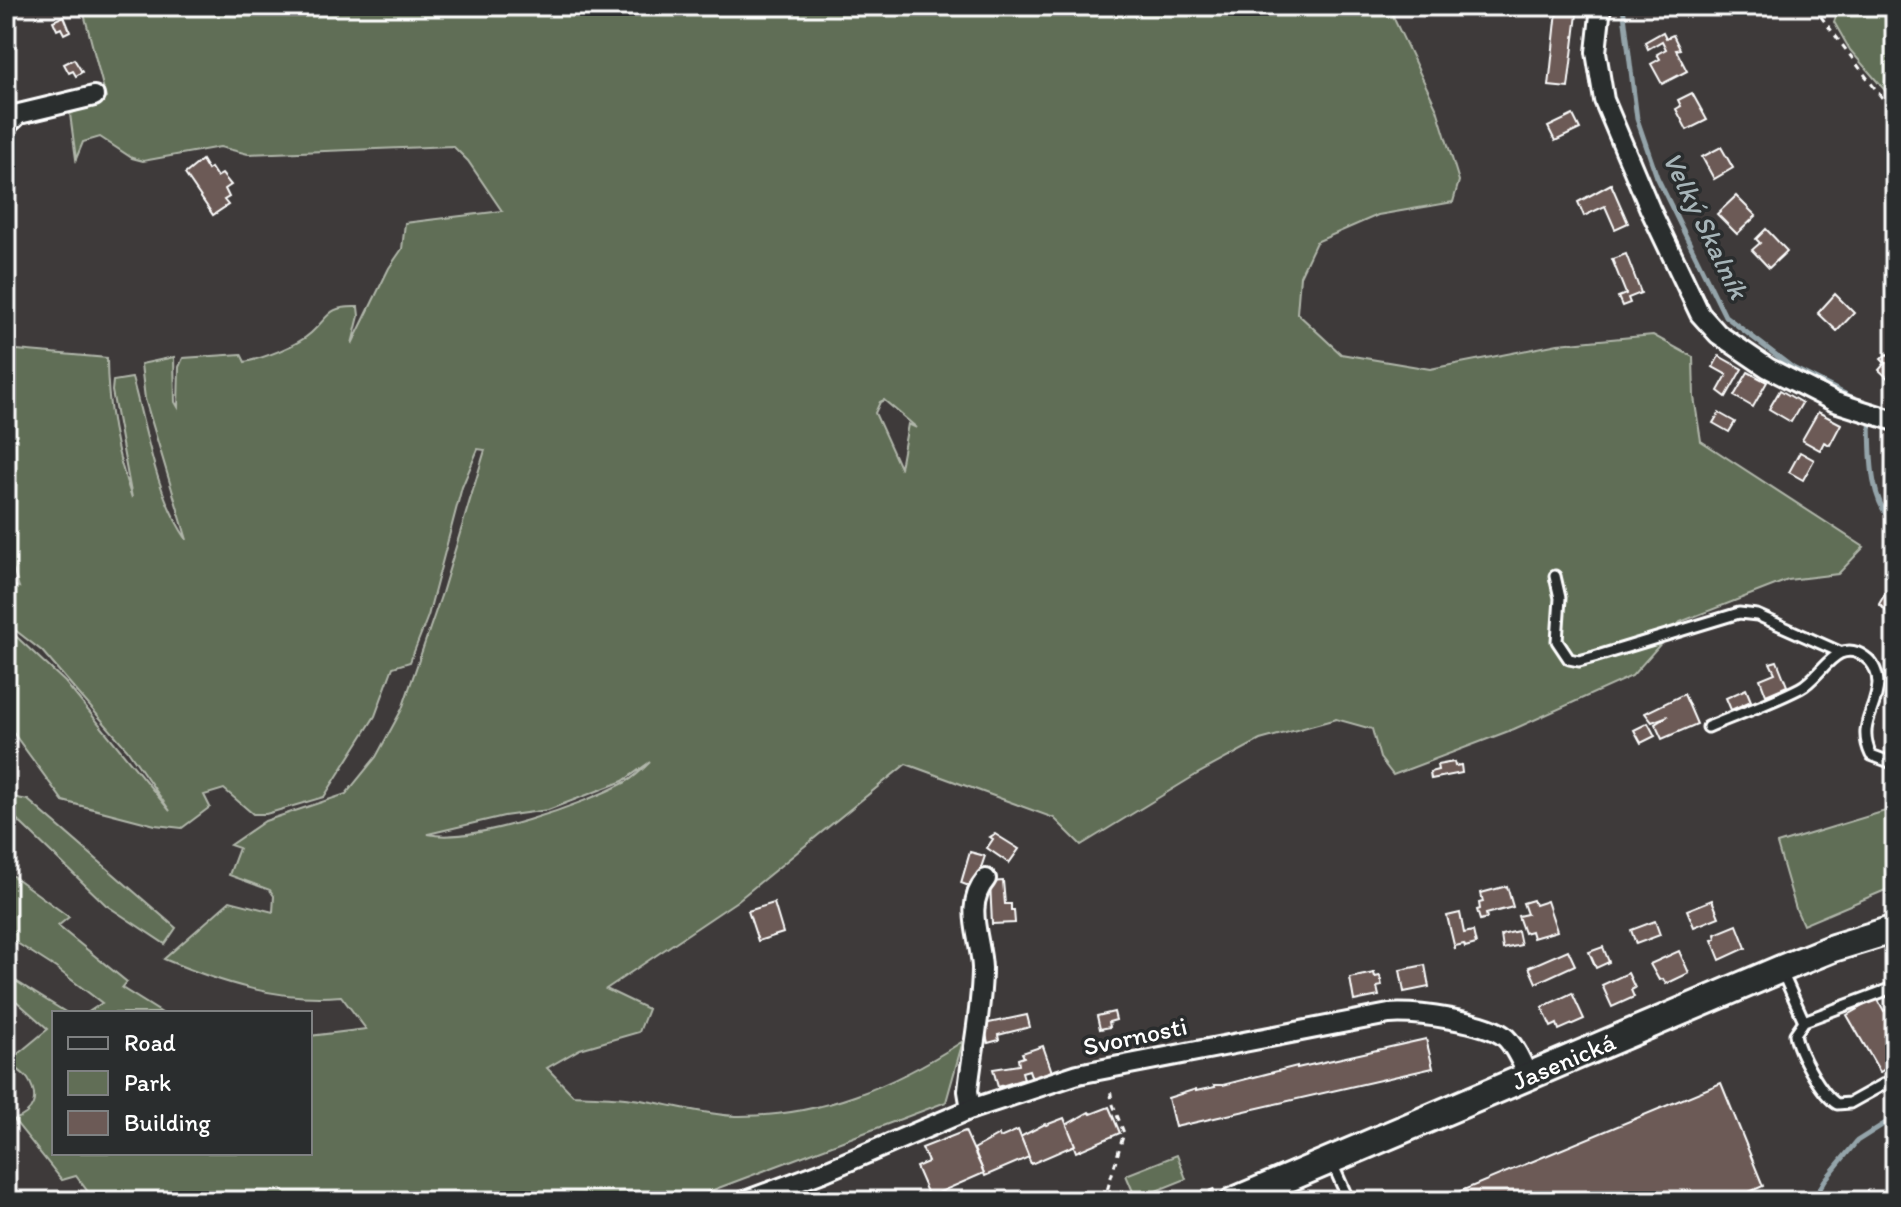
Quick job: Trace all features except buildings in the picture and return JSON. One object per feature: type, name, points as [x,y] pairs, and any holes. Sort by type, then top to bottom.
[{"type":"street","points":[[1601,6],[1596,52],[1604,100],[1650,209],[1700,314],[1718,334],[1768,368],[1826,398],[1879,416]]},
{"type":"street","points":[[6,126],[19,114],[94,96]]},
{"type":"street","points":[[971,1109],[968,1091],[982,967],[974,905],[977,891],[986,879]]},
{"type":"street","name":"Jasenická","points":[[1234,1201],[1781,969],[1895,929]]},
{"type":"street","name":"Svornosti","points":[[745,1201],[823,1172],[971,1109],[1106,1067],[1405,1012],[1489,1028],[1499,1033],[1511,1044],[1528,1076]]},
{"type":"lane","points":[[1555,576],[1560,598],[1557,641],[1569,659],[1579,661],[1594,657],[1739,613],[1757,615],[1840,652],[1856,652],[1869,659],[1876,670],[1878,684],[1864,740],[1871,755],[1895,764]]},
{"type":"lane","points":[[1708,727],[1804,687],[1840,652]]},
{"type":"lane","points":[[1781,969],[1804,1021]]},
{"type":"lane","points":[[1895,987],[1804,1021],[1797,1029],[1795,1039],[1826,1095],[1837,1104],[1850,1103],[1895,1078]]},
{"type":"lane","points":[[1330,1160],[1349,1201]]},
{"type":"path","points":[[1817,6],[1816,10],[1895,115]]},
{"type":"path","points":[[1104,1201],[1124,1133],[1112,1102],[1106,1067]]},
{"type":"green space","points":[[82,6],[1390,6],[1437,109],[1459,181],[1453,202],[1378,215],[1316,242],[1300,276],[1297,313],[1341,354],[1430,369],[1558,344],[1653,335],[1693,357],[1694,397],[1701,441],[1864,547],[1838,574],[1788,580],[1680,622],[1632,676],[1514,729],[1393,775],[1380,758],[1372,729],[1336,719],[1260,740],[1081,845],[1054,818],[906,764],[737,901],[606,989],[648,1009],[639,1032],[580,1049],[547,1068],[573,1095],[626,1098],[723,1115],[767,1115],[827,1105],[855,1096],[910,1072],[963,1041],[946,1102],[684,1201],[240,1201],[244,1195],[229,1201],[95,1201],[76,1176],[62,1180],[14,1120],[30,1109],[34,1092],[26,1077],[8,1062],[48,1029],[6,992],[6,975],[64,1011],[52,1011],[52,1155],[312,1155],[312,1036],[366,1029],[341,996],[273,993],[206,975],[164,959],[230,901],[273,912],[274,896],[270,890],[229,875],[239,848],[230,845],[265,821],[346,794],[376,757],[402,709],[442,593],[485,450],[478,449],[462,487],[428,616],[410,662],[393,667],[375,716],[324,797],[266,814],[253,814],[224,789],[204,795],[210,807],[182,828],[155,825],[63,801],[6,723],[6,627],[65,682],[170,811],[127,749],[42,651],[6,623],[6,584],[19,587],[6,548],[6,349],[107,358],[114,430],[132,498],[112,391],[113,381],[132,378],[159,482],[187,540],[145,399],[141,364],[174,357],[175,402],[178,407],[179,367],[183,358],[241,354],[245,362],[252,360],[297,342],[335,310],[358,307],[359,316],[352,344],[389,268],[402,249],[405,223],[502,211],[468,161],[453,146],[248,154],[220,147],[143,161],[132,158],[100,137],[83,142],[76,159],[70,114],[106,98]],"holes":[[[884,400],[917,428],[908,424],[900,468],[875,413],[880,402]],[[650,762],[636,775],[584,801],[528,820],[472,833],[448,836],[428,834],[504,816],[548,810],[623,781]]]},
{"type":"green space","points":[[1840,6],[1895,6],[1895,102],[1850,50],[1834,22]]},
{"type":"green space","points":[[6,796],[28,800],[176,928],[165,944],[106,905],[6,809]]},
{"type":"green space","points":[[1895,808],[1895,886],[1803,925],[1777,844]]},
{"type":"green space","points":[[6,871],[69,917],[58,926],[127,982],[122,988],[159,1011],[90,1011],[102,1003],[6,936]]},
{"type":"green space","points":[[1177,1155],[1186,1179],[1136,1199],[1126,1175]]},
{"type":"waterway","name":"Velký Skalník","points":[[1623,6],[1637,119],[1657,177],[1725,316],[1793,368],[1867,405]]},
{"type":"waterway","name":"Velký Skalník","points":[[1870,418],[1875,489],[1886,514],[1895,525]]},
{"type":"waterway","points":[[1813,1201],[1825,1180],[1857,1141],[1895,1117]]}]
